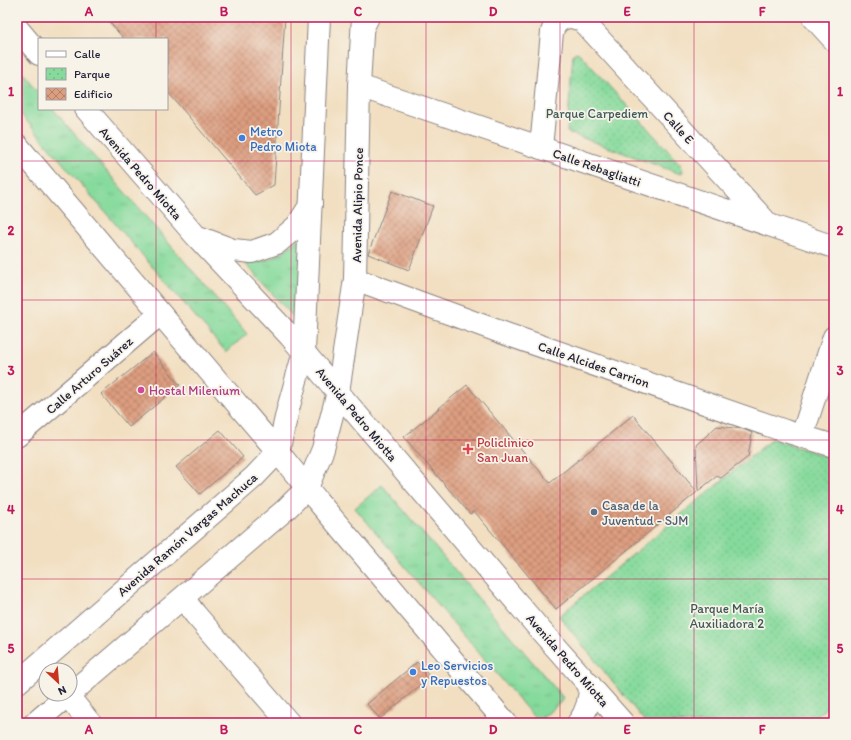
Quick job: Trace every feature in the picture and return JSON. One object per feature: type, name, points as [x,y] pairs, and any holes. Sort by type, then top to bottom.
[{"type":"main road","points":[[278,452],[304,352],[319,17]]},
{"type":"main road","name":"Calle E","points":[[541,148],[552,32],[558,21],[564,18],[570,17],[582,20],[768,225]]},
{"type":"main road","points":[[813,17],[834,40]]},
{"type":"main road","name":"Avenida Alipio Ponce","points":[[338,392],[355,279],[359,86],[365,20]]},
{"type":"main road","points":[[17,28],[38,53]]},
{"type":"main road","name":"Calle Rebagliatti","points":[[359,86],[834,247]]},
{"type":"main road","name":"Avenida Pedro Miotta","points":[[87,110],[196,236],[304,352],[542,632],[623,723]]},
{"type":"main road","points":[[17,145],[506,723]]},
{"type":"main road","points":[[196,236],[233,250],[252,252],[277,243],[297,226],[311,204]]},
{"type":"main road","name":"Calle Alcides Carrion","points":[[355,279],[506,334],[785,431],[834,446]]},
{"type":"main road","name":"Calle Arturo Suárez","points":[[18,434],[160,314]]},
{"type":"main road","points":[[802,436],[834,337]]},
{"type":"main road","points":[[78,686],[285,510],[307,488],[323,449],[338,392]]},
{"type":"main road","name":"Avenida Ramón Vargas Machuca","points":[[17,683],[254,477],[278,452]]},
{"type":"main road","points":[[183,598],[289,723]]},
{"type":"main road","points":[[578,723],[586,710],[590,698],[590,685]]},
{"type":"main road","points":[[35,723],[60,702]]},
{"type":"main road","points":[[75,702],[90,723]]},
{"type":"green space","name":"Parque Carpediem","points":[[576,52],[579,53],[681,165],[683,172],[678,173],[567,132],[573,54]]},
{"type":"green space","points":[[17,67],[38,92],[38,110],[54,110],[247,334],[226,352],[17,110]]},
{"type":"green space","points":[[306,227],[298,322],[242,260],[264,261],[280,254],[295,242]]},
{"type":"green space","name":"Parque María Auxiliadora 2","points":[[772,439],[834,459],[834,701],[808,723],[646,723],[559,616]]},
{"type":"green space","points":[[382,485],[564,699],[538,722],[355,508]]},
{"type":"building","name":"Metro Pedro Miota","points":[[105,17],[285,17],[274,185],[255,195],[168,92],[168,38],[123,38]]},
{"type":"building","points":[[392,191],[433,206],[409,270],[368,254]]},
{"type":"building","name":"Hostal Milenium","points":[[153,352],[180,385],[129,427],[101,394]]},
{"type":"building","name":"Casa de la Juventud - SJM","points":[[467,385],[550,483],[633,415],[697,492],[556,609],[474,511],[470,514],[404,437]]},
{"type":"building","points":[[717,426],[743,429],[752,433],[748,457],[721,478],[717,476],[698,491],[696,445]]},
{"type":"building","points":[[220,430],[243,457],[200,494],[176,467]]},
{"type":"building","points":[[417,662],[430,677],[380,719],[367,704]]},
{"type":"place","name":"Metro Pedro Miota","points":[[242,138]]},
{"type":"place","name":"Hostal Milenium","points":[[141,390]]},
{"type":"place","name":"Policlinico San Juan","points":[[468,449]]},
{"type":"place","name":"Casa de la Juventud - SJM","points":[[594,512]]},
{"type":"place","name":"Leo Servicios y Repuestos","points":[[413,672]]}]
